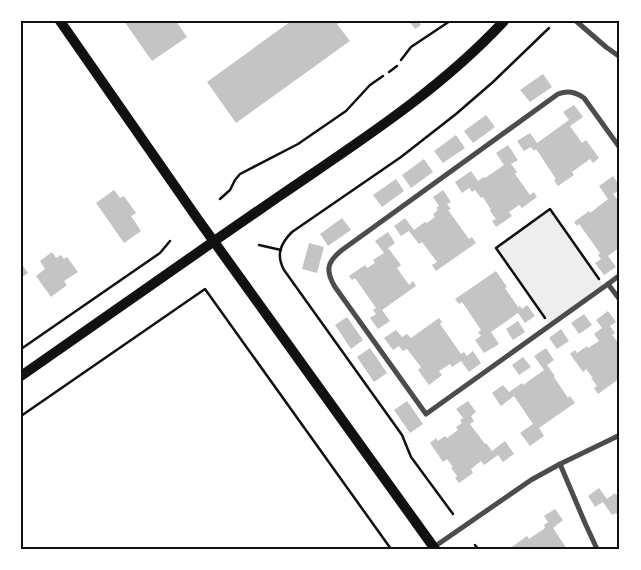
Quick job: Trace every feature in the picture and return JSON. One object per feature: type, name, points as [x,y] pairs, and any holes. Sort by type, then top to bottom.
[{"type":"main road","points":[[60,21],[214,241],[434,548]]},
{"type":"main road","points":[[21,376],[382,125],[432,88],[469,56],[504,21]]},
{"type":"street","points":[[576,21],[620,58]]},
{"type":"street","points":[[620,149],[584,98],[571,92],[561,93],[551,98],[342,250],[333,258],[329,266],[329,274],[335,287],[426,414],[620,275]]},
{"type":"street","points":[[606,285],[620,300]]},
{"type":"street","points":[[434,548],[532,480],[620,435]]},
{"type":"street","points":[[560,464],[597,549]]},
{"type":"path","points":[[402,60],[411,47],[450,21]]},
{"type":"path","points":[[453,514],[411,457],[402,435],[284,270],[280,260],[280,250],[283,242],[292,232],[401,157],[456,114],[493,82],[549,28]]},
{"type":"path","points":[[389,72],[397,66]]},
{"type":"path","points":[[220,199],[230,190],[240,174],[298,144],[346,111],[370,85],[383,76]]},
{"type":"path","points":[[550,325],[496,248],[550,210],[606,285]]},
{"type":"path","points":[[21,349],[160,253],[170,241]]},
{"type":"path","points":[[259,245],[280,250]]},
{"type":"path","points":[[21,416],[205,289],[391,549]]},
{"type":"path","points":[[475,545],[478,549]]},
{"type":"shaded area","points":[[550,209],[604,286],[550,325],[496,248]]},
{"type":"building","points":[[124,21],[176,21],[187,37],[152,61]]},
{"type":"building","points":[[291,21],[342,21],[337,24],[350,41],[236,123],[207,82]]},
{"type":"building","points":[[409,21],[423,21],[415,29]]},
{"type":"building","points":[[543,74],[552,87],[530,102],[520,90]]},
{"type":"building","points":[[574,105],[583,117],[570,126],[582,143],[586,140],[599,158],[593,163],[590,159],[572,172],[574,175],[558,186],[554,180],[556,179],[536,149],[534,151],[531,147],[524,151],[517,141],[530,133],[537,143],[569,120],[563,112]]},
{"type":"building","points":[[486,115],[495,127],[473,143],[464,131]]},
{"type":"building","points":[[456,135],[465,148],[443,163],[434,151]]},
{"type":"building","points":[[508,145],[518,160],[511,164],[517,172],[515,174],[530,195],[534,192],[537,197],[522,208],[519,205],[509,212],[512,216],[496,227],[492,221],[496,219],[483,197],[481,198],[475,190],[472,192],[469,188],[462,193],[455,182],[471,171],[478,181],[504,165],[496,153]]},
{"type":"building","points":[[424,159],[433,172],[411,188],[402,175]]},
{"type":"building","points":[[613,176],[620,186],[620,190],[613,194],[620,203],[620,247],[608,256],[616,267],[604,275],[595,263],[601,259],[598,255],[600,253],[579,224],[577,226],[574,222],[589,211],[590,213],[608,199],[599,186]]},
{"type":"building","points":[[396,179],[404,191],[382,207],[373,195]]},
{"type":"building","points":[[114,190],[120,198],[124,196],[136,213],[131,216],[141,231],[124,243],[96,203]]},
{"type":"building","points":[[443,190],[451,202],[447,204],[451,209],[448,210],[469,239],[472,237],[476,243],[436,271],[432,265],[437,262],[422,242],[419,244],[409,231],[401,236],[394,226],[405,218],[414,230],[425,222],[427,223],[435,217],[433,214],[438,210],[436,208],[439,206],[433,197]]},
{"type":"building","points":[[342,218],[351,230],[328,246],[320,234]]},
{"type":"building","points":[[388,232],[395,243],[388,248],[401,265],[397,268],[409,285],[413,281],[416,286],[382,310],[390,321],[378,329],[370,318],[376,314],[373,310],[376,308],[355,278],[352,280],[349,276],[365,265],[367,268],[375,263],[373,260],[384,253],[375,241]]},
{"type":"building","points":[[309,243],[324,247],[317,273],[302,269]]},
{"type":"building","points":[[52,252],[56,258],[61,255],[64,259],[67,257],[78,272],[64,281],[67,285],[51,297],[36,276],[45,269],[40,261]]},
{"type":"building","points":[[21,263],[28,273],[21,278]]},
{"type":"building","points":[[496,271],[518,307],[520,306],[522,309],[527,305],[535,316],[525,323],[518,313],[491,332],[499,344],[484,353],[475,340],[481,336],[478,332],[481,330],[462,302],[459,304],[455,299]]},
{"type":"building","points":[[608,311],[616,322],[610,326],[615,333],[612,335],[620,345],[620,378],[598,394],[594,388],[597,386],[591,378],[593,378],[586,369],[583,372],[570,354],[575,350],[577,353],[599,341],[594,334],[602,328],[596,320]]},
{"type":"building","points":[[584,314],[592,325],[579,334],[571,323]]},
{"type":"building","points":[[347,317],[363,340],[351,349],[335,325]]},
{"type":"building","points":[[439,318],[442,322],[440,324],[461,354],[464,352],[467,356],[473,351],[481,363],[469,372],[461,361],[452,367],[450,364],[439,371],[442,375],[429,385],[418,370],[421,367],[407,349],[403,351],[399,346],[393,350],[384,338],[396,330],[402,337],[407,334],[411,338]]},
{"type":"building","points":[[518,321],[525,332],[513,340],[506,329]]},
{"type":"building","points":[[561,329],[569,341],[557,349],[549,338]]},
{"type":"building","points":[[370,348],[387,373],[374,382],[357,357]]},
{"type":"building","points":[[546,348],[554,360],[547,365],[568,398],[570,396],[575,403],[539,428],[544,436],[530,446],[520,433],[533,424],[514,396],[501,406],[492,393],[503,385],[509,392],[522,383],[523,385],[544,370],[534,356]]},
{"type":"building","points":[[523,357],[531,367],[519,375],[512,365]]},
{"type":"building","points":[[407,401],[423,424],[410,433],[394,410]]},
{"type":"building","points":[[468,401],[476,412],[471,416],[474,421],[470,424],[485,444],[492,451],[505,441],[514,454],[503,462],[498,455],[484,465],[481,461],[471,469],[473,473],[459,483],[455,478],[457,476],[451,468],[453,467],[447,459],[443,462],[430,443],[436,438],[438,441],[445,436],[447,438],[458,430],[456,427],[462,423],[460,420],[463,418],[456,409]]},
{"type":"building","points":[[599,488],[607,499],[620,492],[620,518],[616,513],[612,515],[603,502],[595,507],[588,496]]},
{"type":"building","points":[[555,509],[563,520],[553,528],[567,549],[509,549],[527,536],[529,539],[545,528],[544,525],[548,522],[544,516]]}]
